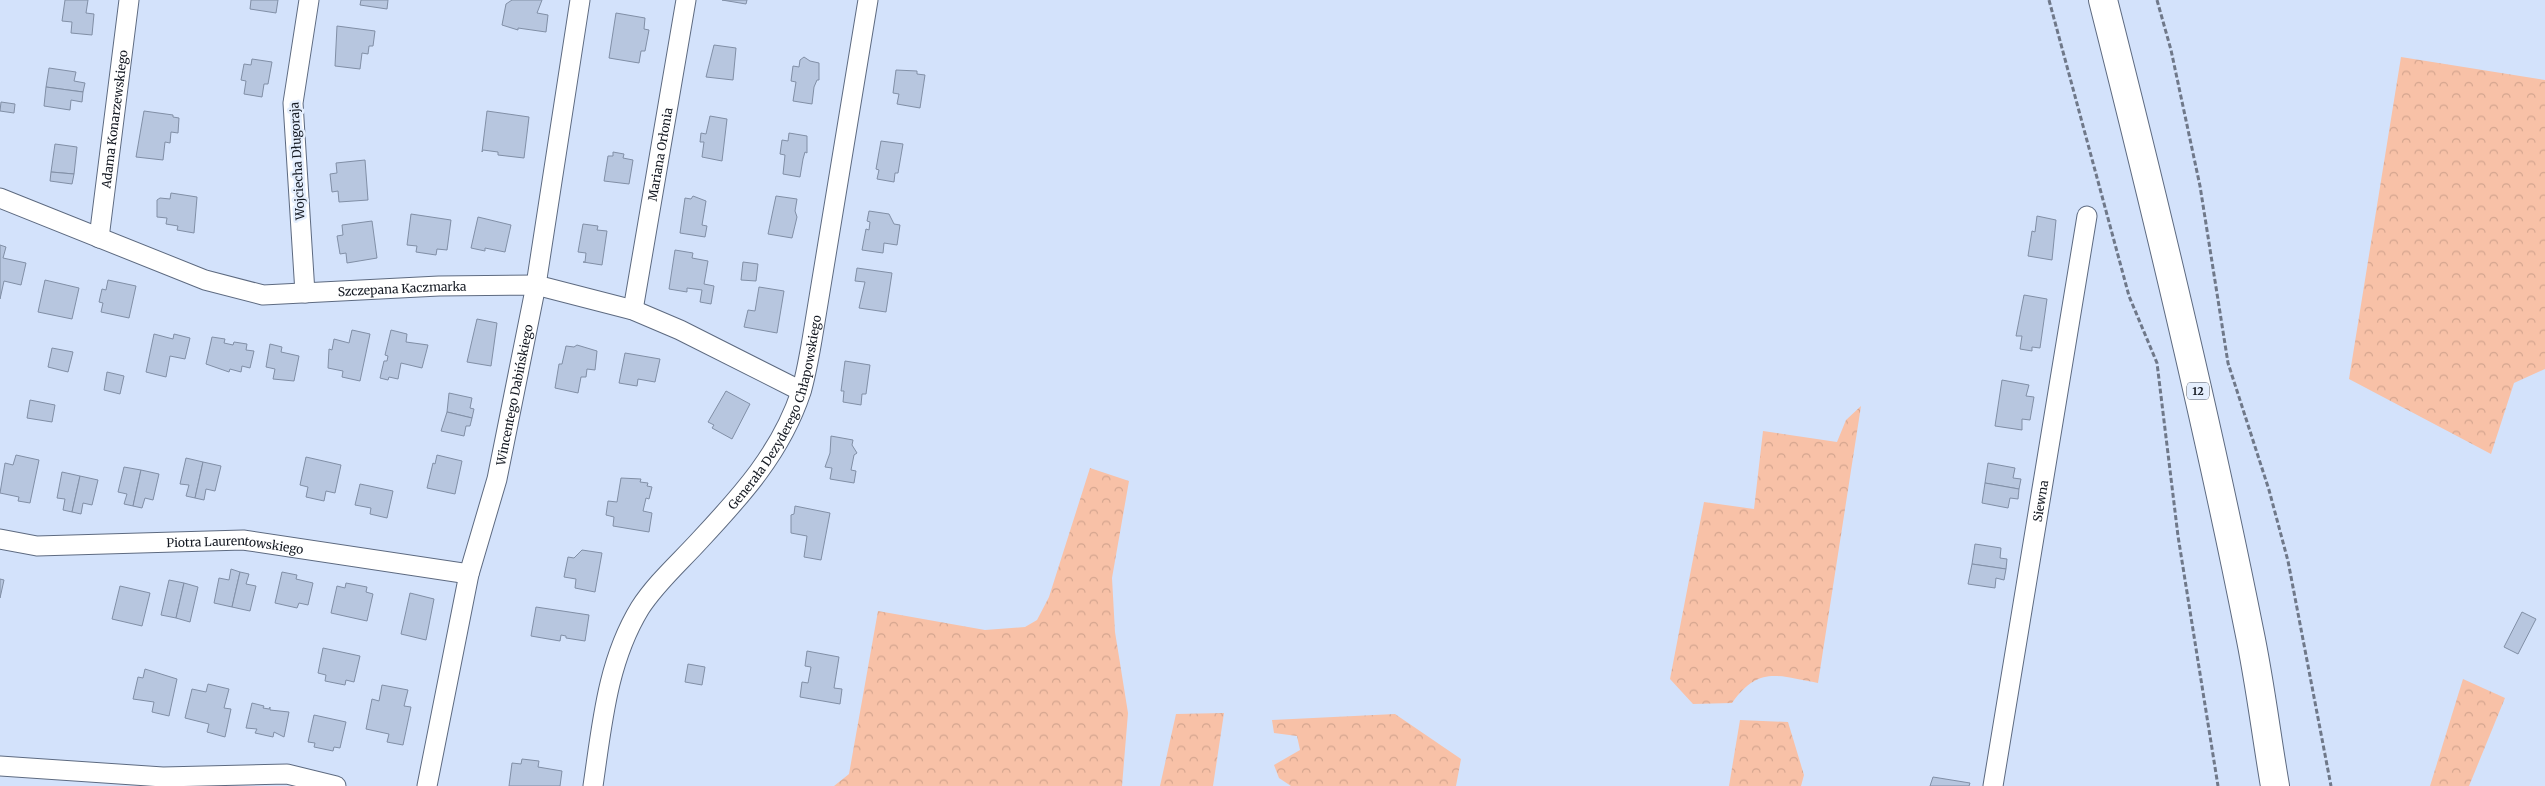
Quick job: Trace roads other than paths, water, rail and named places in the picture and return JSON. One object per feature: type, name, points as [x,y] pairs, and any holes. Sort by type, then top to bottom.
[{"type":"main road","name":"12","points":[[2103,0],[2154,199],[2204,421],[2250,632],[2275,786]]},
{"type":"street","name":"Adama Konarzewskiego","points":[[99,238],[129,0]]},
{"type":"street","name":"Wojciecha Długoraja","points":[[305,293],[292,103],[309,0]]},
{"type":"street","name":"Wincentego Dabińskiego","points":[[427,786],[469,574],[497,480],[536,285],[580,0]]},
{"type":"street","name":"Mariana Orłonia","points":[[633,310],[686,0]]},
{"type":"street","name":"Generała Dezyderego Chłapowskiego","points":[[593,786],[612,672],[624,639],[640,608],[659,584],[743,494],[768,461],[788,425],[801,391],[812,340],[868,0]]},
{"type":"street","name":"Szczepana Kaczmarka","points":[[0,198],[205,280],[263,295],[439,286],[536,285],[633,310],[680,330],[801,391]]},
{"type":"street","name":"Siewna","points":[[1993,786],[2087,216]]},
{"type":"street","name":"Piotra Laurentowskiego","points":[[0,539],[37,546],[243,540],[469,574]]},
{"type":"street","points":[[0,766],[163,778],[287,774],[336,786]]}]
